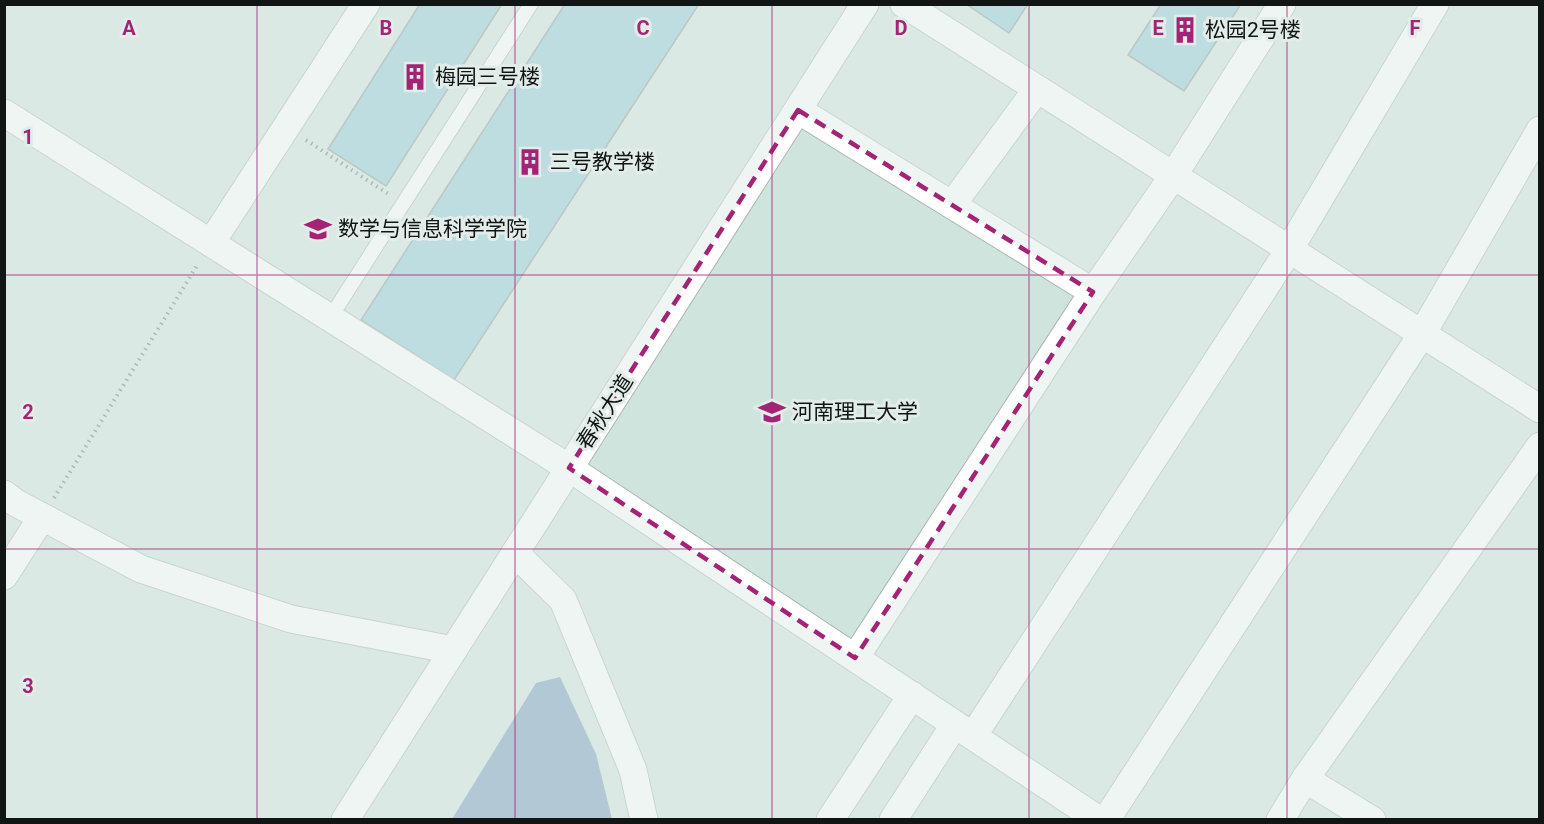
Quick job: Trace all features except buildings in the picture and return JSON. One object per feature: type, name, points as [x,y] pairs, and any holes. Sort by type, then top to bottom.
[{"type":"street","points":[[211,243],[366,4]]},
{"type":"street","name":"春秋大道","points":[[345,819],[865,4]]},
{"type":"street","points":[[904,4],[1539,410]]},
{"type":"street","points":[[855,658],[1092,292],[1173,176],[1282,4]]},
{"type":"street","points":[[893,819],[964,730],[1289,250],[1436,4]]},
{"type":"street","points":[[952,205],[1036,89]]},
{"type":"street","points":[[798,110],[1092,292]]},
{"type":"street","points":[[4,113],[569,468],[1099,819]]},
{"type":"street","points":[[1106,819],[1422,334],[1539,130]]},
{"type":"street","points":[[1280,819],[1305,779],[1539,446]]},
{"type":"street","points":[[4,494],[16,503],[141,569],[291,619],[453,650]]},
{"type":"street","points":[[4,576],[42,517]]},
{"type":"street","points":[[515,553],[564,600],[633,770],[644,819]]},
{"type":"street","points":[[830,819],[912,696]]},
{"type":"street","points":[[1305,779],[1372,819]]},
{"type":"lane","points":[[330,318],[531,4]]},
{"type":"path","points":[[286,127],[403,204]]},
{"type":"path","points":[[42,517],[211,243]]},
{"type":"highlighted area","points":[[798,110],[1093,292],[855,658],[569,468]]},
{"type":"shaded area","name":"河南理工大学","points":[[5,5],[1539,5],[1539,819],[5,820]]},
{"type":"water","points":[[560,677],[596,754],[612,819],[452,819],[536,683]]},
{"type":"place","name":"松园2号楼","points":[[1185,30]]},
{"type":"place","name":"梅园三号楼","points":[[415,77]]},
{"type":"place","name":"三号教学楼","points":[[530,162]]},
{"type":"place","name":"数学与信息科学学院","points":[[318,229]]},
{"type":"place","name":"河南理工大学","points":[[772,412]]}]
